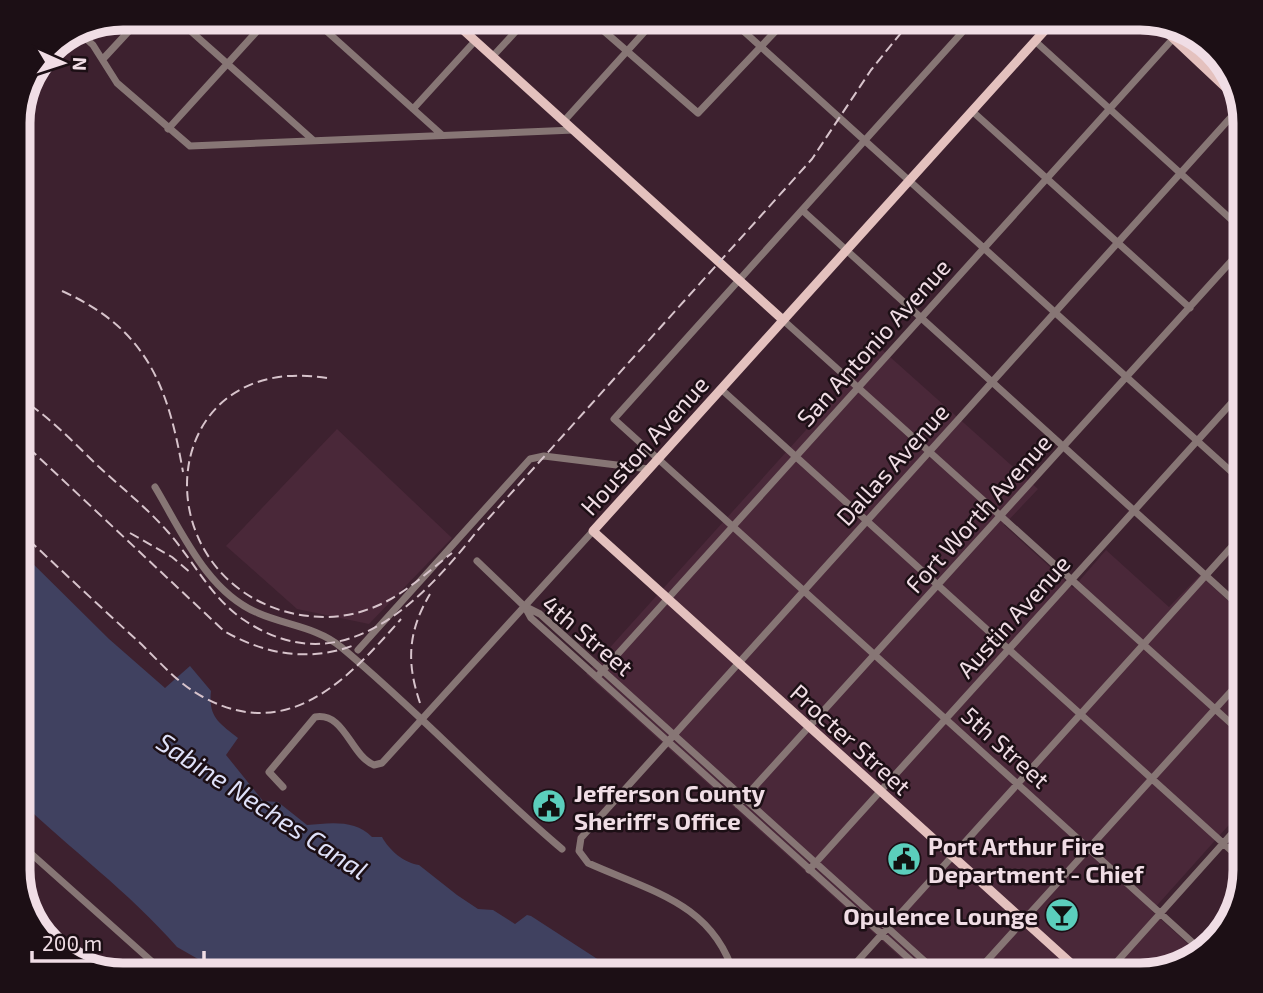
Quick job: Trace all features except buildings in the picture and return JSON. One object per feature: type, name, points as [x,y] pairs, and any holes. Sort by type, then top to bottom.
[{"type":"main road","points":[[463,30],[783,320]]},
{"type":"main road","name":"Houston Avenue","points":[[593,531],[1045,30]]},
{"type":"main road","points":[[1177,38],[1227,89]]},
{"type":"main road","name":"Procter Street","points":[[593,531],[1070,963]]},
{"type":"street","points":[[103,59],[130,30]]},
{"type":"street","points":[[189,30],[313,140]]},
{"type":"street","points":[[168,129],[258,30]]},
{"type":"street","points":[[325,30],[442,135]]},
{"type":"street","points":[[493,57],[517,30]]},
{"type":"street","points":[[602,30],[698,113],[777,30]]},
{"type":"street","points":[[564,121],[646,30]]},
{"type":"street","points":[[743,30],[1233,473]]},
{"type":"street","points":[[739,279],[964,30]]},
{"type":"street","name":"San Antonio Avenue","points":[[600,674],[1174,37]]},
{"type":"street","points":[[84,38],[103,59],[105,68],[117,83],[190,146],[575,130]]},
{"type":"street","points":[[413,109],[475,41]]},
{"type":"street","points":[[1035,41],[1233,221]]},
{"type":"street","points":[[972,111],[1190,308]]},
{"type":"street","name":"Dallas Avenue","points":[[731,963],[728,954],[706,923],[683,906],[588,863],[579,851],[581,838],[1232,114]]},
{"type":"street","points":[[802,210],[1233,600]]},
{"type":"street","name":"Fort Worth Avenue","points":[[741,802],[1233,260]]},
{"type":"street","name":"5th Street","points":[[739,279],[614,419],[1195,945]]},
{"type":"street","points":[[783,320],[1233,725]]},
{"type":"street","points":[[721,389],[1233,852]]},
{"type":"street","name":"Austin Avenue","points":[[812,867],[1233,402]]},
{"type":"street","points":[[358,650],[530,459],[544,456],[649,469]]},
{"type":"street","points":[[155,487],[207,572],[218,585],[255,612],[314,631],[339,645],[421,719],[499,796],[562,849]]},
{"type":"street","name":"Houston Avenue","points":[[283,787],[270,772],[315,717],[323,716],[337,722],[364,761],[374,765],[382,763],[593,531]]},
{"type":"street","points":[[856,963],[1233,545]]},
{"type":"street","name":"4th Street","points":[[477,561],[524,606],[531,618],[600,674],[812,867],[925,963]]},
{"type":"street","points":[[985,963],[1233,689]]},
{"type":"street","points":[[1116,963],[1233,833]]},
{"type":"street","points":[[30,853],[154,963]]},
{"type":"street","name":"4th Street","points":[[884,931],[915,963]]},
{"type":"shaded area","points":[[880,348],[1038,489],[1004,525],[1073,588],[1106,550],[1169,607],[1200,575],[1233,605],[1233,820],[1152,911],[1192,948],[1176,956],[1140,963],[907,963],[586,674]]},
{"type":"shaded area","points":[[337,429],[452,538],[369,624],[297,609],[226,546]]},
{"type":"water","name":"Sabine Neches Canal","points":[[30,561],[109,639],[165,688],[190,666],[211,691],[211,707],[216,719],[238,738],[226,755],[263,801],[278,802],[307,825],[350,825],[372,837],[382,837],[398,855],[419,865],[478,909],[493,910],[515,924],[527,915],[531,916],[603,963],[205,963],[177,947],[119,889],[30,810]]},
{"type":"railway","points":[[30,405],[70,438],[152,515],[221,601],[244,620],[280,638],[314,644],[346,640],[376,627],[405,608],[456,557],[812,159],[871,70],[903,30]]},
{"type":"railway","points":[[62,291],[91,306],[115,323],[134,342],[149,364],[170,413],[183,472]]},
{"type":"railway","points":[[327,378],[271,378],[230,396],[202,427],[188,467],[189,509],[205,551],[235,586],[280,610],[324,617],[358,613],[381,604],[413,584],[452,553]]},
{"type":"railway","points":[[30,449],[224,631],[255,645],[286,653],[319,654],[352,646]]},
{"type":"railway","points":[[130,533],[172,557],[191,573]]},
{"type":"railway","points":[[30,541],[177,679],[203,697],[234,710],[263,713],[290,709],[315,698],[360,663],[401,619]]},
{"type":"railway","points":[[420,703],[411,660],[413,634],[430,594]]},
{"type":"place","name":"Jefferson County Sheriff's Office","points":[[549,806]]},
{"type":"place","name":"Port Arthur Fire Department - Chief","points":[[904,859]]},
{"type":"place","name":"Opulence Lounge","points":[[1062,915]]}]
